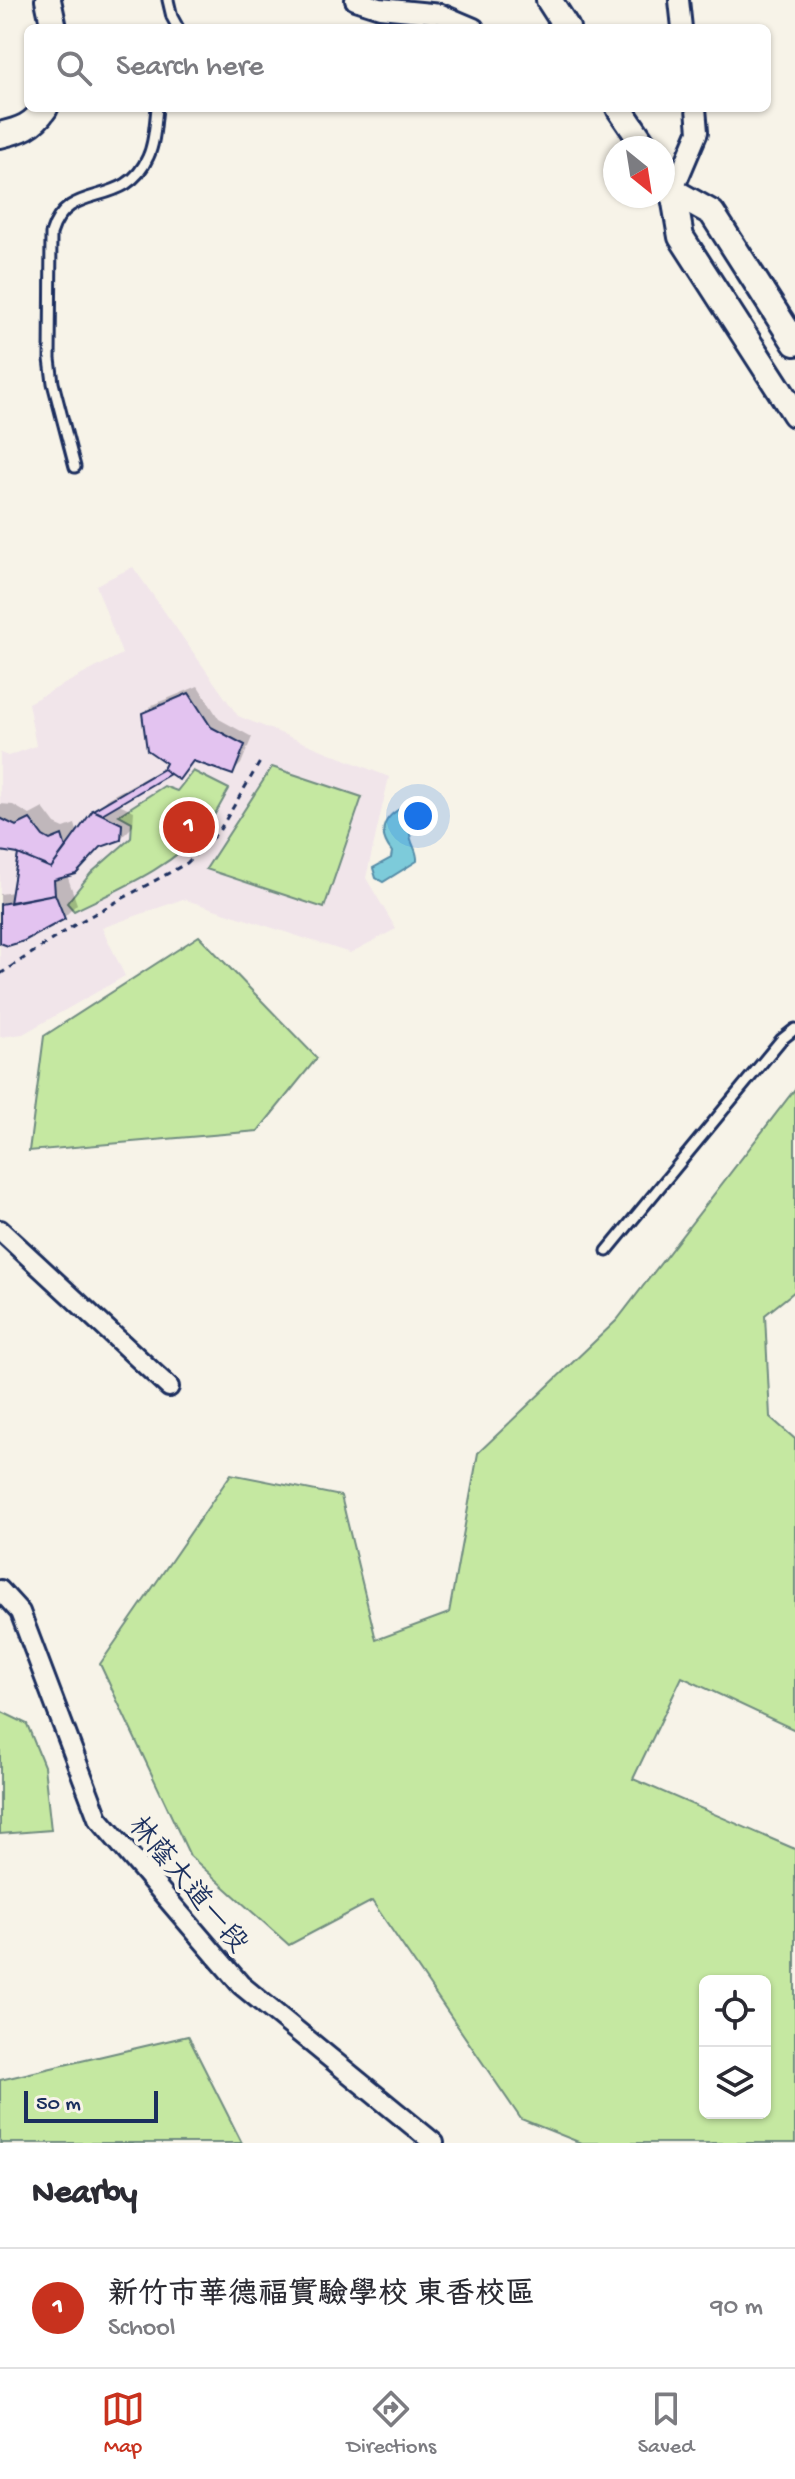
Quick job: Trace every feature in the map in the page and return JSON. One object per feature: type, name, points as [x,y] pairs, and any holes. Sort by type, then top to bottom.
[{"type":"street","points":[[48,0],[53,24]]},
{"type":"street","points":[[355,0],[380,8],[441,14],[465,24]]},
{"type":"street","points":[[549,0],[564,24]]},
{"type":"street","points":[[679,0],[682,24]]},
{"type":"street","points":[[0,135],[19,131],[34,123],[42,112]]},
{"type":"street","points":[[622,112],[638,136]]},
{"type":"street","points":[[675,171],[698,132],[696,112]]},
{"type":"street","points":[[675,188],[712,213],[795,343]]},
{"type":"street","points":[[674,208],[681,237],[795,414]]},
{"type":"street","points":[[0,1230],[169,1387]]},
{"type":"street","name":"林蔭大道一段","points":[[0,1590],[20,1612],[98,1818],[241,1985],[434,2143]]},
{"type":"lane","points":[[169,5],[176,24]]},
{"type":"lane","points":[[75,467],[53,383],[50,359],[51,234],[56,218],[67,205],[113,192],[128,183],[140,170],[152,149],[157,112]]},
{"type":"lane","points":[[607,1251],[781,1040],[795,1029]]},
{"type":"path","points":[[0,974],[76,924],[187,863],[219,831],[260,762]]},
{"type":"shaded area","points":[[133,567],[238,716],[389,777],[366,878],[396,929],[350,953],[183,899],[102,928],[125,976],[23,1034],[0,1037],[0,753],[8,756],[36,746],[28,703],[122,654],[96,585]]},
{"type":"green space","points":[[272,767],[362,797],[324,908],[206,869]]},
{"type":"green space","points":[[193,771],[229,789],[206,827],[162,865],[74,911],[67,903],[91,873],[131,838],[132,822],[119,815],[164,786],[177,791]]},
{"type":"green space","points":[[199,936],[317,1058],[258,1131],[29,1151],[44,1036]]},
{"type":"green space","points":[[795,1089],[795,1291],[765,1315],[770,1417],[795,1439],[795,1730],[682,1677],[633,1779],[795,1849],[795,2143],[581,2143],[521,2119],[372,1901],[289,1945],[190,1856],[100,1664],[231,1474],[341,1496],[376,1640],[449,1613],[478,1453],[617,1320]]},
{"type":"green space","points":[[0,1711],[27,1724],[44,1766],[51,1830],[0,1834]]},
{"type":"green space","points":[[188,2036],[242,2143],[0,2143],[0,2080]]},
{"type":"water","points":[[429,801],[433,814],[410,833],[417,861],[383,882],[376,878],[373,868],[391,858],[392,852],[384,831],[386,823],[398,810]]},
{"type":"building","points":[[189,693],[211,727],[245,745],[233,775],[193,761],[179,780],[163,769],[166,763],[147,750],[142,713]]},
{"type":"building","points":[[163,769],[170,774],[102,814],[93,810]]},
{"type":"building","points":[[93,810],[122,824],[121,840],[101,847],[76,874],[54,880],[55,894],[10,903],[18,854],[51,868]]},
{"type":"building","points":[[0,818],[16,826],[30,819],[50,840],[62,835],[66,848],[51,868],[18,854],[0,851]]},
{"type":"building","points":[[55,894],[65,919],[24,941],[8,946],[0,943],[0,904]]},
{"type":"place","name":"新竹市華德福實驗學校 東香校區","points":[[189,827]]}]
